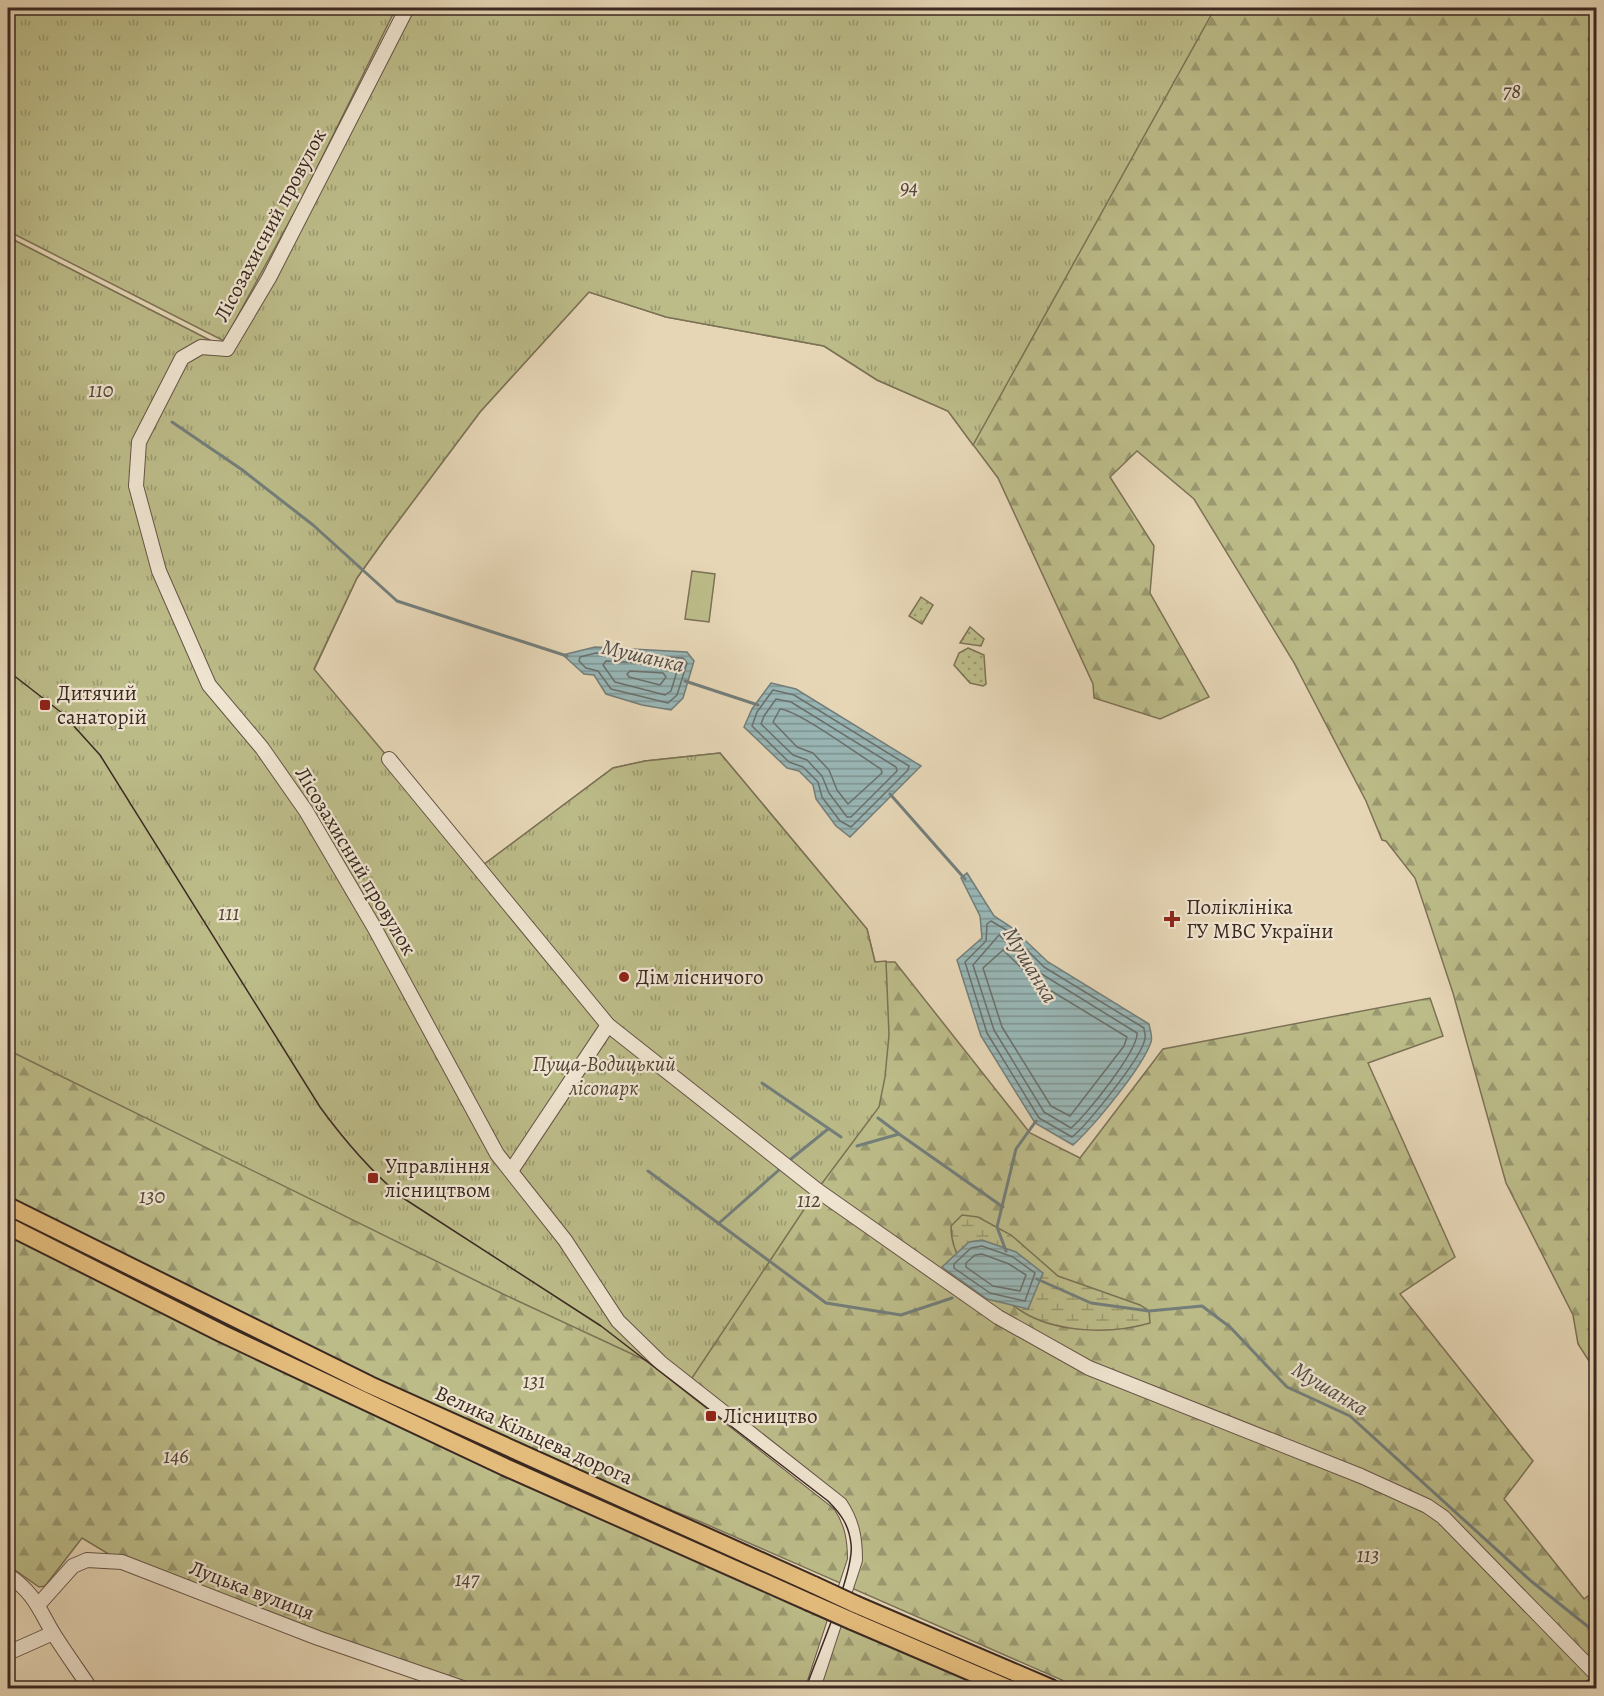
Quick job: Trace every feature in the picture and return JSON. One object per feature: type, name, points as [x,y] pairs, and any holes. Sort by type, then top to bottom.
[{"type":"main road","name":"Велика Кільцева дорога","points":[[8,1206],[370,1385],[814,1585],[854,1613],[1008,1689]]},
{"type":"main road","name":"Велика Кільцева дорога","points":[[8,1226],[223,1334],[505,1467],[809,1602],[854,1613],[1051,1689]]},
{"type":"street","name":"Лісозахисний провулок","points":[[407,8],[269,278],[227,349],[201,347],[182,358],[139,442],[135,486],[159,572],[209,685],[262,748],[306,811],[374,927],[497,1154],[565,1240],[628,1333],[661,1363],[840,1504],[846,1514],[855,1540],[855,1560],[813,1689]]},
{"type":"street","points":[[389,759],[608,1025],[817,1190],[998,1317],[1089,1368],[1361,1476],[1427,1506],[1443,1516],[1596,1674]]},
{"type":"street","points":[[511,1171],[608,1025]]},
{"type":"street","name":"Луцька вулиця","points":[[39,1604],[73,1566],[87,1560],[122,1562],[318,1638],[463,1689]]},
{"type":"street","points":[[8,1575],[30,1593],[39,1604],[53,1633],[90,1689]]},
{"type":"street","points":[[8,1653],[53,1633]]},
{"type":"green space","points":[[8,8],[396,8],[300,202],[224,341],[8,231]]},
{"type":"green space","points":[[407,8],[1596,8],[1596,1372],[1578,1344],[1573,1315],[1506,1183],[1453,993],[1415,878],[1386,841],[1382,840],[1366,801],[1293,661],[1194,499],[1137,451],[1110,477],[1154,546],[1150,593],[1209,697],[1160,719],[1094,698],[1093,684],[998,478],[948,411],[877,380],[824,346],[666,317],[589,292],[480,412],[384,540],[357,578],[314,670],[479,868],[613,768],[645,761],[720,753],[867,929],[875,962],[895,962],[1030,1133],[1080,1158],[1163,1049],[1430,998],[1443,1036],[1368,1063],[1455,1257],[1400,1294],[1533,1461],[1504,1499],[1584,1599],[1596,1590],[1596,1674],[1578,1688],[1080,1688],[701,1522],[579,1473],[423,1402],[8,1200],[8,237],[227,349]]},
{"type":"green space","name":"Пуща-Водицький лісопарк","points":[[407,8],[1215,8],[973,445],[948,411],[877,380],[824,346],[666,317],[589,292],[480,412],[384,540],[357,578],[314,669],[386,755],[396,756],[479,868],[613,768],[645,761],[720,753],[867,929],[875,962],[886,961],[889,1035],[885,1077],[879,1107],[817,1190],[690,1381],[503,1294],[8,1050],[8,237],[227,349]]},
{"type":"green space","points":[[692,571],[715,574],[709,622],[685,619]]},
{"type":"green space","points":[[921,597],[933,605],[922,624],[909,616]]},
{"type":"green space","points":[[970,627],[984,639],[981,646],[960,643]]},
{"type":"green space","points":[[968,648],[984,655],[986,684],[983,686],[970,683],[954,665],[959,653]]},
{"type":"green space","points":[[962,1215],[978,1217],[1011,1235],[1058,1276],[1140,1305],[1149,1311],[1150,1323],[1120,1329],[1088,1330],[1056,1325],[1024,1313],[979,1281],[964,1266],[955,1248],[951,1226]]},
{"type":"green space","points":[[8,1226],[223,1334],[1008,1688],[463,1688],[122,1562],[82,1538],[45,1586],[39,1587],[8,1565]]},
{"type":"water","points":[[595,647],[687,652],[694,661],[683,698],[671,710],[642,705],[606,694],[594,675],[584,674],[563,655]]},
{"type":"water","points":[[771,683],[796,689],[921,766],[850,837],[836,826],[816,799],[813,785],[799,771],[787,768],[744,727],[752,709]]},
{"type":"water","points":[[967,873],[994,916],[1011,927],[1048,962],[1149,1024],[1152,1040],[1138,1066],[1105,1111],[1073,1145],[1035,1123],[981,1036],[957,960],[982,938],[980,916],[961,878]]},
{"type":"water","points":[[982,1240],[1016,1252],[1043,1273],[1028,1309],[987,1299],[942,1267],[969,1242]]},
{"type":"waterway","name":"Мушанка","points":[[172,422],[241,469],[313,525],[397,601],[567,656]]},
{"type":"waterway","name":"Мушанка","points":[[685,681],[758,705]]},
{"type":"waterway","name":"Мушанка","points":[[890,794],[965,879]]},
{"type":"waterway","points":[[762,1083],[841,1137]]},
{"type":"waterway","points":[[878,1118],[898,1133]]},
{"type":"waterway","name":"Мушанка","points":[[1006,1251],[997,1227],[1016,1149],[1036,1121]]},
{"type":"waterway","points":[[791,1159],[828,1129]]},
{"type":"waterway","points":[[857,1146],[899,1134],[1003,1207]]},
{"type":"waterway","points":[[718,1224],[780,1169]]},
{"type":"waterway","points":[[648,1171],[826,1303],[901,1315],[952,1298]]},
{"type":"waterway","name":"Мушанка","points":[[1037,1279],[1091,1303],[1149,1311],[1202,1306],[1230,1327],[1287,1387],[1350,1416],[1531,1581],[1596,1633]]},
{"type":"tram line","points":[[8,671],[62,713],[100,755],[320,1107],[367,1165],[400,1196],[601,1326],[828,1501],[837,1511],[848,1531],[851,1557],[834,1615],[806,1688]]},
{"type":"place","name":"Дитячий санаторій","points":[[45,705]]},
{"type":"place","name":"Поліклініка ГУ МВС України","points":[[1172,919]]},
{"type":"place","name":"Дім лісничого","points":[[624,977]]},
{"type":"place","name":"Управління лісництвом","points":[[373,1178]]},
{"type":"place","name":"Лісництво","points":[[711,1416]]},
{"type":"park label","name":"78","points":[[1512,91]]},
{"type":"park label","name":"94","points":[[909,187]]},
{"type":"park label","name":"110","points":[[101,390]]},
{"type":"park label","name":"111","points":[[229,913]]},
{"type":"park label","name":"130","points":[[152,1196]]},
{"type":"park label","name":"112","points":[[809,1200]]},
{"type":"park label","name":"131","points":[[534,1381]]},
{"type":"park label","name":"146","points":[[176,1456]]},
{"type":"park label","name":"113","points":[[1368,1555]]},
{"type":"park label","name":"147","points":[[467,1579]]}]
